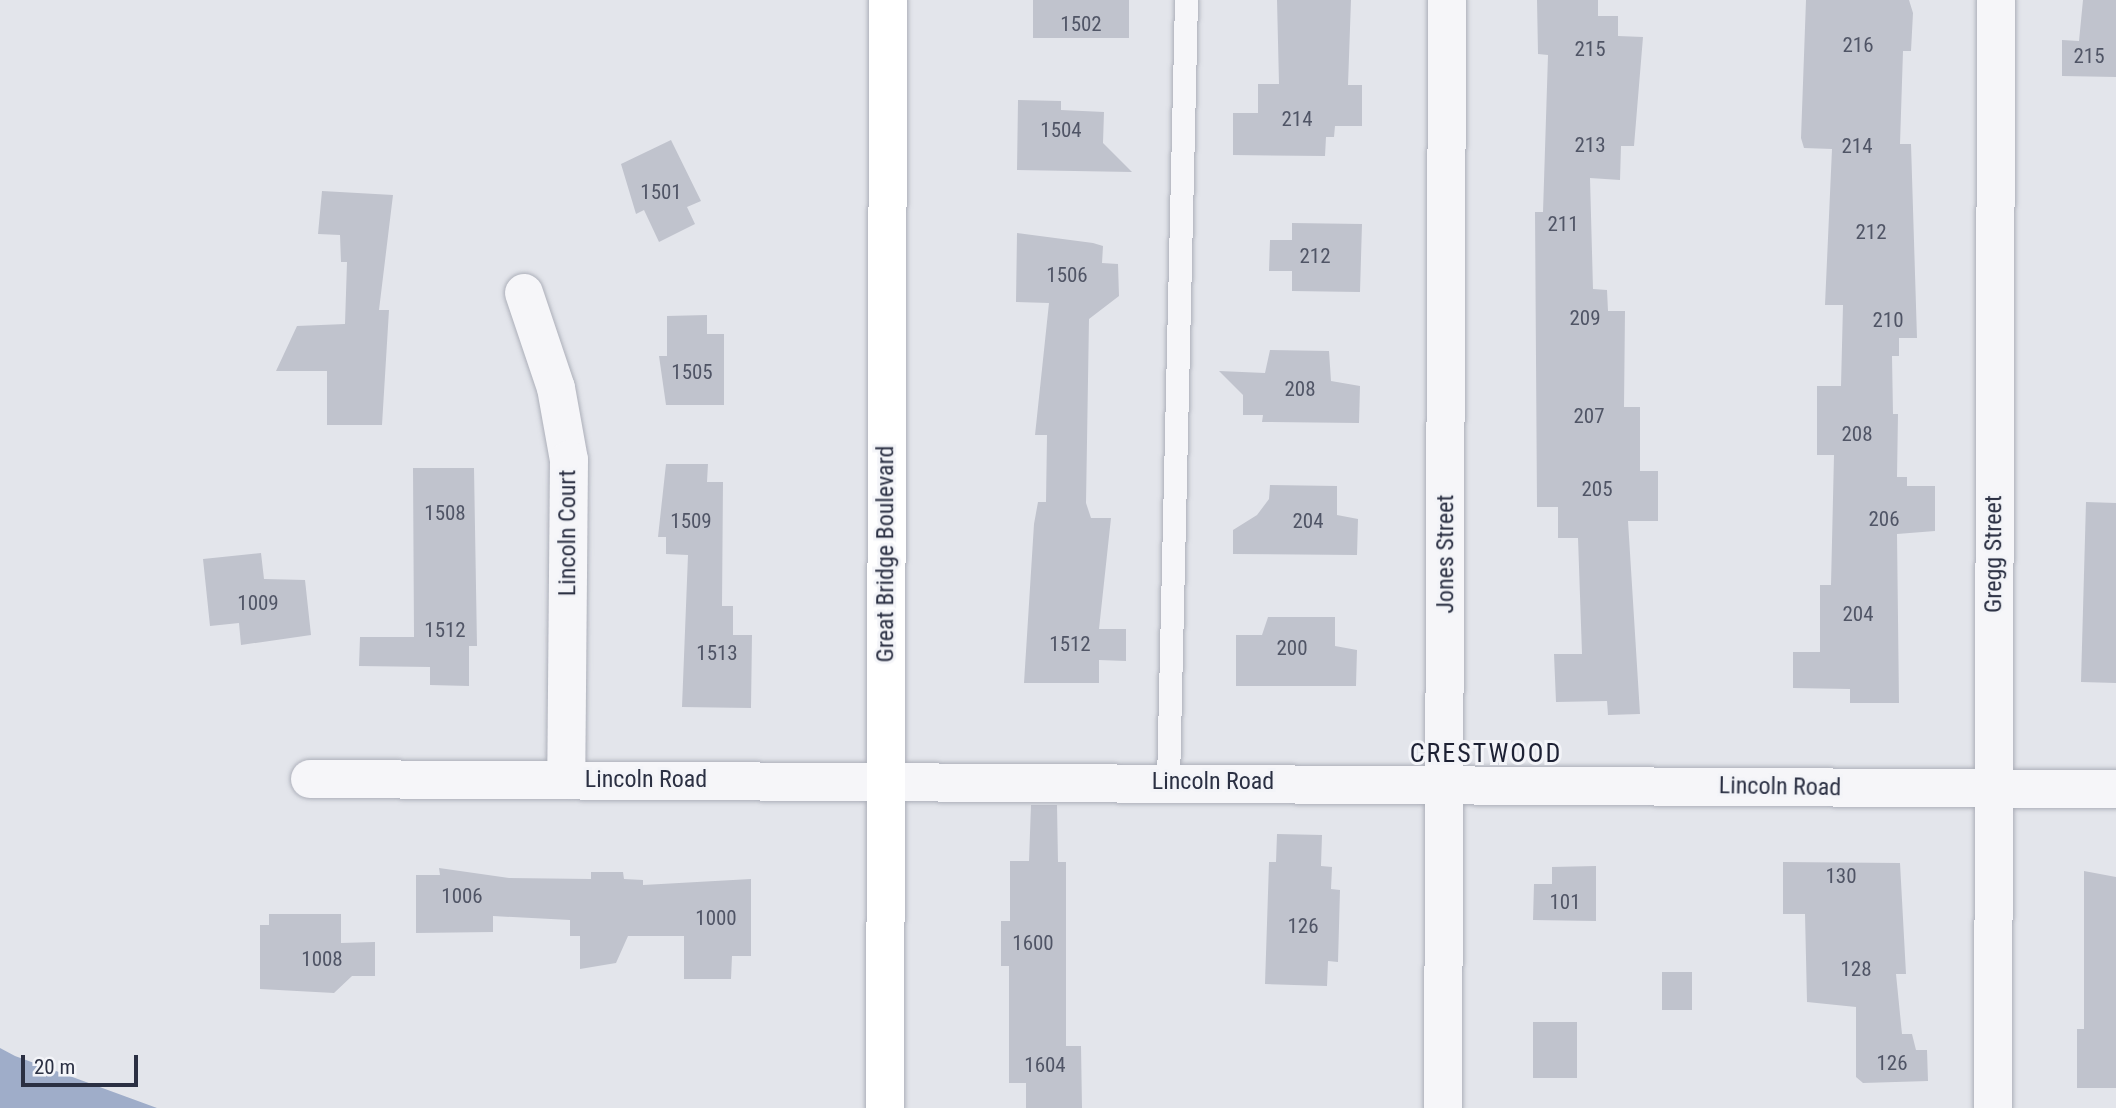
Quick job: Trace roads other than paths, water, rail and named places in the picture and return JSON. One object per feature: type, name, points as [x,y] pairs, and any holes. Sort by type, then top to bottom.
[{"type":"main road","name":"Great Bridge Boulevard","points":[[885,1108],[888,0]]},
{"type":"street","name":"Jones Street","points":[[1443,1108],[1447,0]]},
{"type":"street","name":"Gregg Street","points":[[1993,1108],[1996,0]]},
{"type":"street","name":"Lincoln Court","points":[[524,293],[556,388],[569,460],[566,780]]},
{"type":"street","name":"Lincoln Road","points":[[310,779],[1168,781],[2116,789]]},
{"type":"lane","points":[[1168,781],[1186,0]]},
{"type":"water","points":[[0,1048],[15,1056],[157,1108],[0,1108]]},
{"type":"district","name":"CRESTWOOD","points":[[1486,754]]}]
